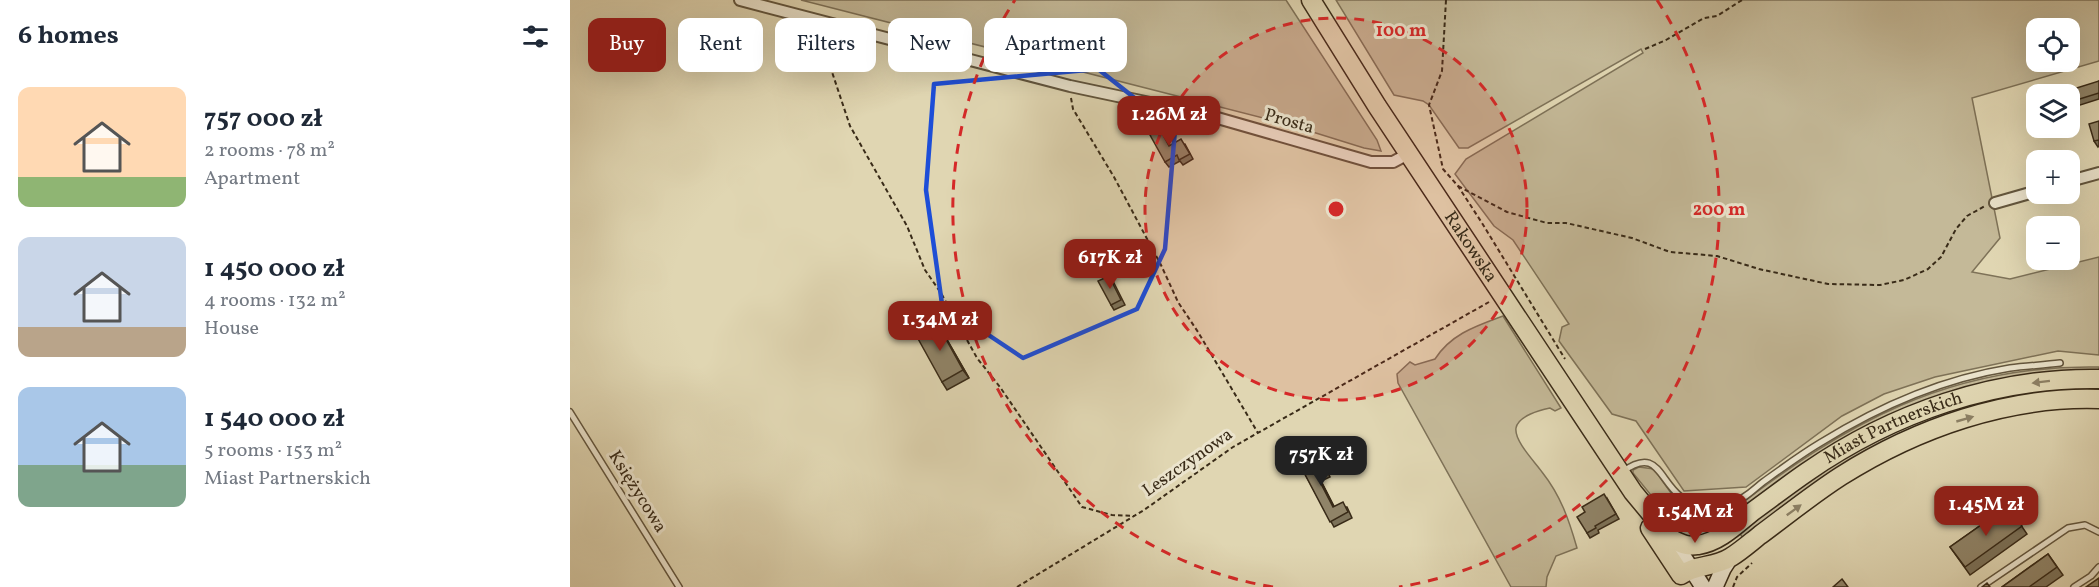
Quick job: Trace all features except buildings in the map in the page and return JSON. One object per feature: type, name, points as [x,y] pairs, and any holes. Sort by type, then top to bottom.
[{"type":"main road","name":"Rakowska","points":[[1311,0],[1408,154],[1633,492],[1648,524],[1687,576],[1703,587]]},
{"type":"main road","name":"Miast Partnerskich","points":[[1687,576],[1700,555],[1714,541],[1791,483],[1862,437],[1915,413],[1983,392],[2058,380],[2099,379]]},
{"type":"main road","name":"Miast Partnerskich","points":[[1687,576],[1730,558],[1841,476],[1888,449],[1930,430],[2000,409],[2047,401],[2099,399]]},
{"type":"main road","name":"Rakowska","points":[[1633,492],[1676,533],[1687,576]]},
{"type":"main road","points":[[1676,533],[1690,546],[1714,541]]},
{"type":"main road","name":"Miast Partnerskich","points":[[1716,587],[1730,558]]},
{"type":"street","name":"Prosta","points":[[740,0],[810,18]]},
{"type":"street","name":"Prosta","points":[[876,35],[1070,86],[1207,115],[1371,162],[1393,162],[1408,154]]},
{"type":"street","points":[[2080,178],[2099,173]]},
{"type":"street","points":[[1995,203],[2026,193]]},
{"type":"lane","points":[[1620,473],[1633,464],[1648,462],[1656,466],[1683,499],[1704,506],[1718,506],[1736,501],[1818,444],[1861,418],[1897,401],[1945,384],[2009,368],[2060,363]]},
{"type":"lane","name":"Księżycowa","points":[[570,412],[679,587]]},
{"type":"lane","points":[[1981,587],[2068,528],[2085,525],[2099,532]]},
{"type":"lane","points":[[2074,587],[2091,576],[2099,567]]},
{"type":"path","points":[[1446,0],[1442,71],[1430,105],[1443,169],[1458,186],[1482,223],[1568,364]]},
{"type":"path","points":[[1645,49],[1666,40],[1704,18],[1717,16],[1742,0]]},
{"type":"path","points":[[832,72],[850,126],[907,226],[925,270],[941,293],[977,358],[1000,387],[1082,507],[1112,515],[1134,516]]},
{"type":"path","points":[[1070,86],[1073,109],[1114,177],[1178,302],[1258,433]]},
{"type":"path","points":[[1458,186],[1507,212],[1547,223],[1566,223],[1632,238],[1670,252],[1717,256],[1759,269],[1828,284],[1880,285],[1904,280],[1928,269],[1941,257],[1956,229],[1967,216],[1995,203]]},
{"type":"path","name":"Leszczynowa","points":[[1017,587],[1134,516],[1233,447],[1502,295]]},
{"type":"path","points":[[1676,533],[1704,527],[1720,515]]},
{"type":"path","points":[[1733,587],[1737,577],[1754,561]]},
{"type":"path","points":[[1023,583],[1025,587]]},
{"type":"highlighted area","points":[[1098,69],[1175,130],[1165,249],[1137,309],[1023,358],[942,304],[926,190],[934,84]]},
{"type":"shaded area","points":[[801,0],[1286,0],[1377,140],[1381,151],[1364,148],[1287,124],[1083,72],[1127,72],[1127,18],[984,18],[984,47],[972,44],[972,18],[888,18],[888,22]]},
{"type":"shaded area","points":[[1336,0],[2099,0],[2099,61],[2080,67],[2080,18],[2026,18],[2026,72],[2061,72],[1972,98],[2000,238],[1972,272],[2010,279],[2046,270],[2080,270],[2080,262],[2099,257],[2099,355],[2058,351],[1935,377],[1884,394],[1842,416],[1746,487],[1684,491],[1636,421],[1612,414],[1559,341],[1562,327],[1569,324],[1513,240],[1494,226],[1455,174],[1466,159],[1643,53],[1641,49],[1468,148],[1459,148],[1429,105],[1423,101],[1394,95]]},
{"type":"shaded area","points":[[1503,316],[1561,408],[1555,411],[1550,408],[1530,414],[1521,420],[1516,428],[1518,439],[1549,481],[1559,499],[1577,548],[1556,556],[1547,577],[1546,587],[1511,587],[1398,383],[1397,374],[1410,362],[1415,365],[1435,359],[1441,350],[1456,337]]},
{"type":"shaded area","points":[[2099,367],[2099,372],[1964,389],[1730,519],[1728,517],[1729,513],[1814,452],[1900,406],[1946,388],[1994,376],[2044,369]]},
{"type":"shaded area","points":[[2099,386],[2099,392],[1963,412],[1743,538],[1738,531],[1829,466],[1896,429],[1961,405],[2039,390]]},
{"type":"shaded area","points":[[1639,467],[1654,469],[1671,493],[1682,503],[1717,512],[1696,524],[1672,521],[1633,473],[1633,470]]}]
